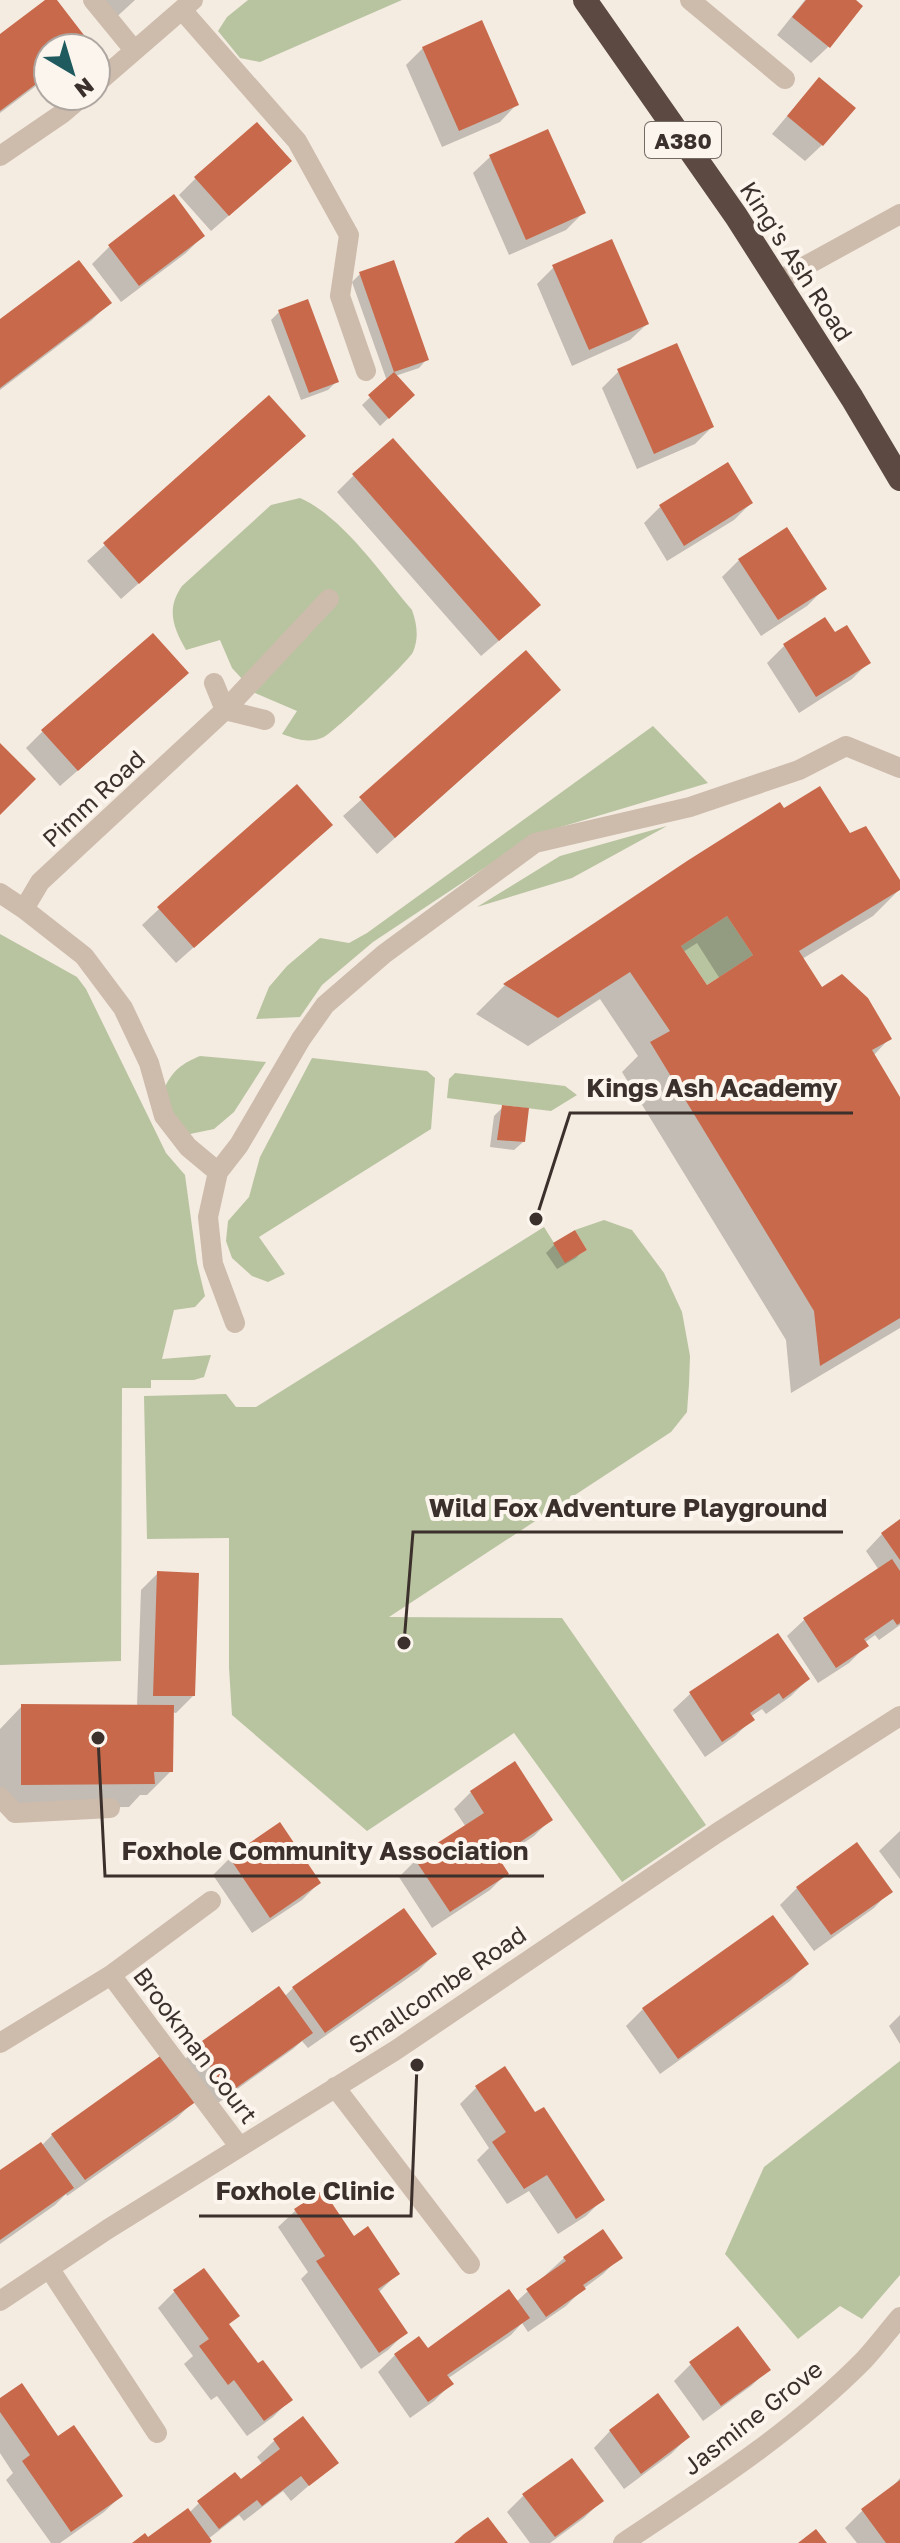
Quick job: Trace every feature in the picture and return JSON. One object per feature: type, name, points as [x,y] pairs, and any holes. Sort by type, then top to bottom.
[{"type":"highway","name":"King's Ash Road","points":[[585,0],[736,216],[900,479]]},
{"type":"street","points":[[93,0],[134,50]]},
{"type":"street","points":[[690,0],[785,79]]},
{"type":"street","points":[[112,70],[188,5],[297,141],[349,235],[340,296],[366,371]]},
{"type":"street","points":[[0,156],[64,112]]},
{"type":"street","points":[[778,281],[900,214]]},
{"type":"street","name":"Pimm Road","points":[[24,909],[40,882],[225,710],[329,599]]},
{"type":"street","points":[[214,683],[225,710],[265,720]]},
{"type":"street","points":[[235,1323],[213,1264],[208,1217],[218,1172],[239,1145],[301,1039],[325,1005],[384,954],[535,843],[690,807],[799,770],[846,746],[900,768]]},
{"type":"street","points":[[0,893],[84,956],[123,1008],[149,1063],[164,1116],[188,1147],[218,1172]]},
{"type":"street","name":"Smallcombe Road","points":[[0,2301],[239,2146],[396,2050],[717,1833],[900,1716]]},
{"type":"street","points":[[0,1797],[15,1813],[110,1808]]},
{"type":"street","name":"Brookman Court","points":[[0,2043],[111,1975],[211,1901]]},
{"type":"street","name":"Brookman Court","points":[[111,1975],[239,2146]]},
{"type":"street","points":[[335,2087],[470,2264]]},
{"type":"street","points":[[49,2268],[157,2433]]},
{"type":"street","name":"Jasmine Grove","points":[[623,2543],[743,2462],[806,2412],[864,2359],[900,2317]]},
{"type":"green space","points":[[248,0],[402,0],[260,62],[240,58],[218,31],[227,17]]},
{"type":"green space","points":[[300,498],[346,532],[412,610],[417,631],[413,652],[399,668],[331,732],[324,737],[308,740],[282,734],[297,711],[255,693],[232,668],[220,640],[186,650],[173,618],[174,602],[182,586],[271,505]]},
{"type":"green space","points":[[653,726],[708,783],[534,835],[373,942],[322,985],[300,1017],[256,1019],[269,987],[287,966],[320,938],[349,943],[367,933]]},
{"type":"green space","points":[[667,826],[572,878],[477,907],[560,856]]},
{"type":"green space","points":[[727,916],[753,955],[707,985],[681,946]]},
{"type":"green space","points":[[0,934],[77,977],[86,989],[166,1153],[185,1175],[197,1263],[205,1296],[195,1307],[174,1310],[162,1359],[211,1355],[204,1377],[194,1380],[151,1380],[151,1388],[122,1388],[121,1661],[0,1665]]},
{"type":"green space","points":[[200,1056],[266,1062],[234,1112],[214,1129],[190,1134],[174,1124],[165,1087],[179,1068]]},
{"type":"green space","points":[[312,1058],[427,1071],[435,1078],[431,1129],[259,1237],[285,1274],[268,1282],[252,1276],[232,1258],[226,1241],[228,1221],[249,1197],[260,1157]]},
{"type":"green space","points":[[455,1073],[565,1086],[577,1095],[551,1111],[447,1098],[449,1079]]},
{"type":"green space","points":[[604,1220],[632,1230],[664,1273],[682,1312],[690,1356],[687,1412],[671,1432],[389,1617],[562,1618],[706,1825],[622,1882],[514,1733],[367,1831],[232,1715],[229,1538],[147,1539],[144,1396],[226,1394],[236,1407],[256,1407],[544,1227],[566,1262],[587,1250],[575,1230]]},
{"type":"green space","points":[[900,2061],[900,2275],[862,2319],[840,2306],[798,2339],[725,2254],[764,2167]]},
{"type":"building","points":[[45,0],[57,0],[82,32],[32,32],[32,87],[0,111],[0,34]]},
{"type":"building","points":[[806,0],[856,0],[863,6],[830,48],[792,17]]},
{"type":"building","points":[[482,20],[519,105],[459,131],[422,47]]},
{"type":"building","points":[[819,77],[856,108],[823,146],[787,116]]},
{"type":"building","points":[[257,122],[292,161],[229,216],[194,177]]},
{"type":"building","points":[[548,129],[586,213],[526,240],[489,155]]},
{"type":"building","points":[[174,194],[205,236],[139,286],[108,245]]},
{"type":"building","points":[[612,239],[649,324],[589,350],[552,265]]},
{"type":"building","points":[[79,260],[112,303],[0,388],[0,319]]},
{"type":"building","points":[[394,260],[429,360],[394,372],[359,272]]},
{"type":"building","points":[[308,299],[339,382],[309,393],[278,310]]},
{"type":"building","points":[[677,343],[714,427],[654,454],[617,369]]},
{"type":"building","points":[[394,372],[415,395],[389,419],[368,395]]},
{"type":"building","points":[[269,395],[306,436],[139,584],[103,543]]},
{"type":"building","points":[[393,438],[541,605],[499,641],[352,474]]},
{"type":"building","points":[[728,462],[753,503],[684,546],[659,505]]},
{"type":"building","points":[[787,527],[827,589],[778,620],[738,559]]},
{"type":"building","points":[[825,617],[835,632],[847,625],[871,663],[816,697],[783,644]]},
{"type":"building","points":[[153,633],[189,673],[78,771],[41,730]]},
{"type":"building","points":[[526,650],[561,690],[395,838],[359,797]]},
{"type":"building","points":[[0,743],[36,779],[0,815]]},
{"type":"building","points":[[297,784],[333,825],[194,948],[157,907]]},
{"type":"building","points":[[820,786],[850,833],[866,826],[900,880],[900,890],[799,951],[822,987],[842,974],[868,998],[892,1039],[872,1050],[900,1097],[900,1318],[820,1366],[814,1311],[650,1042],[670,1031],[630,972],[558,1018],[503,984],[780,802],[784,808]],"holes":[[[727,916],[753,955],[707,985],[681,946]]]},
{"type":"building","points":[[502,1105],[529,1108],[525,1142],[497,1140]]},
{"type":"building","points":[[575,1230],[587,1250],[565,1263],[553,1243]]},
{"type":"building","points":[[900,1519],[900,1560],[881,1533]]},
{"type":"building","points":[[892,1559],[900,1571],[900,1623],[897,1625],[893,1619],[864,1639],[869,1646],[836,1668],[803,1618]]},
{"type":"building","points":[[157,1571],[199,1573],[195,1696],[153,1696]]},
{"type":"building","points":[[778,1633],[810,1679],[783,1699],[779,1693],[750,1713],[755,1720],[722,1742],[689,1692]]},
{"type":"building","points":[[21,1704],[174,1705],[173,1772],[154,1772],[155,1784],[21,1785]]},
{"type":"building","points":[[515,1761],[553,1820],[498,1857],[509,1874],[450,1912],[414,1858],[484,1813],[470,1791]]},
{"type":"building","points":[[280,1822],[321,1883],[270,1918],[229,1857]]},
{"type":"building","points":[[857,1842],[893,1892],[831,1935],[796,1887]]},
{"type":"building","points":[[404,1908],[437,1954],[325,2033],[292,1987]]},
{"type":"building","points":[[773,1915],[809,1964],[678,2059],[642,2008]]},
{"type":"building","points":[[279,1986],[313,2033],[229,2093],[195,2046]]},
{"type":"building","points":[[163,2054],[197,2101],[85,2180],[51,2134]]},
{"type":"building","points":[[505,2066],[535,2112],[544,2107],[605,2200],[576,2219],[547,2175],[524,2189],[492,2142],[506,2132],[475,2086]]},
{"type":"building","points":[[41,2142],[74,2188],[0,2240],[0,2170]]},
{"type":"building","points":[[323,2190],[354,2236],[368,2226],[400,2274],[378,2289],[408,2333],[379,2353],[316,2261],[325,2256],[294,2209]]},
{"type":"building","points":[[603,2229],[623,2258],[583,2285],[586,2289],[546,2317],[526,2289],[566,2261],[563,2257]]},
{"type":"building","points":[[204,2268],[240,2316],[229,2324],[258,2363],[263,2360],[293,2400],[264,2421],[234,2380],[228,2385],[199,2346],[209,2339],[173,2290]]},
{"type":"building","points":[[509,2289],[530,2318],[447,2375],[454,2384],[428,2402],[394,2354],[419,2336],[428,2348]]},
{"type":"building","points":[[738,2326],[771,2370],[721,2406],[689,2362]]},
{"type":"building","points":[[22,2383],[58,2436],[74,2425],[123,2496],[71,2532],[22,2461],[30,2455],[0,2412],[0,2398]]},
{"type":"building","points":[[658,2393],[690,2437],[641,2474],[609,2430]]},
{"type":"building","points":[[303,2416],[339,2463],[309,2486],[301,2476],[262,2506],[257,2500],[219,2529],[197,2501],[235,2472],[241,2479],[280,2449],[273,2439]]},
{"type":"building","points":[[572,2458],[604,2501],[555,2537],[522,2494]]},
{"type":"building","points":[[900,2480],[900,2543],[886,2543],[861,2509]]},
{"type":"building","points":[[188,2508],[212,2541],[210,2543],[132,2543],[145,2533],[148,2537]]},
{"type":"building","points":[[488,2517],[508,2543],[454,2543],[464,2534]]},
{"type":"building","points":[[816,2529],[827,2543],[798,2543]]},
{"type":"place","name":"Kings Ash Academy","points":[[536,1219]]},
{"type":"place","name":"Wild Fox Adventure Playground","points":[[404,1643]]},
{"type":"place","name":"Foxhole Community Association","points":[[98,1738]]},
{"type":"place","name":"Foxhole Clinic","points":[[417,2065]]}]
